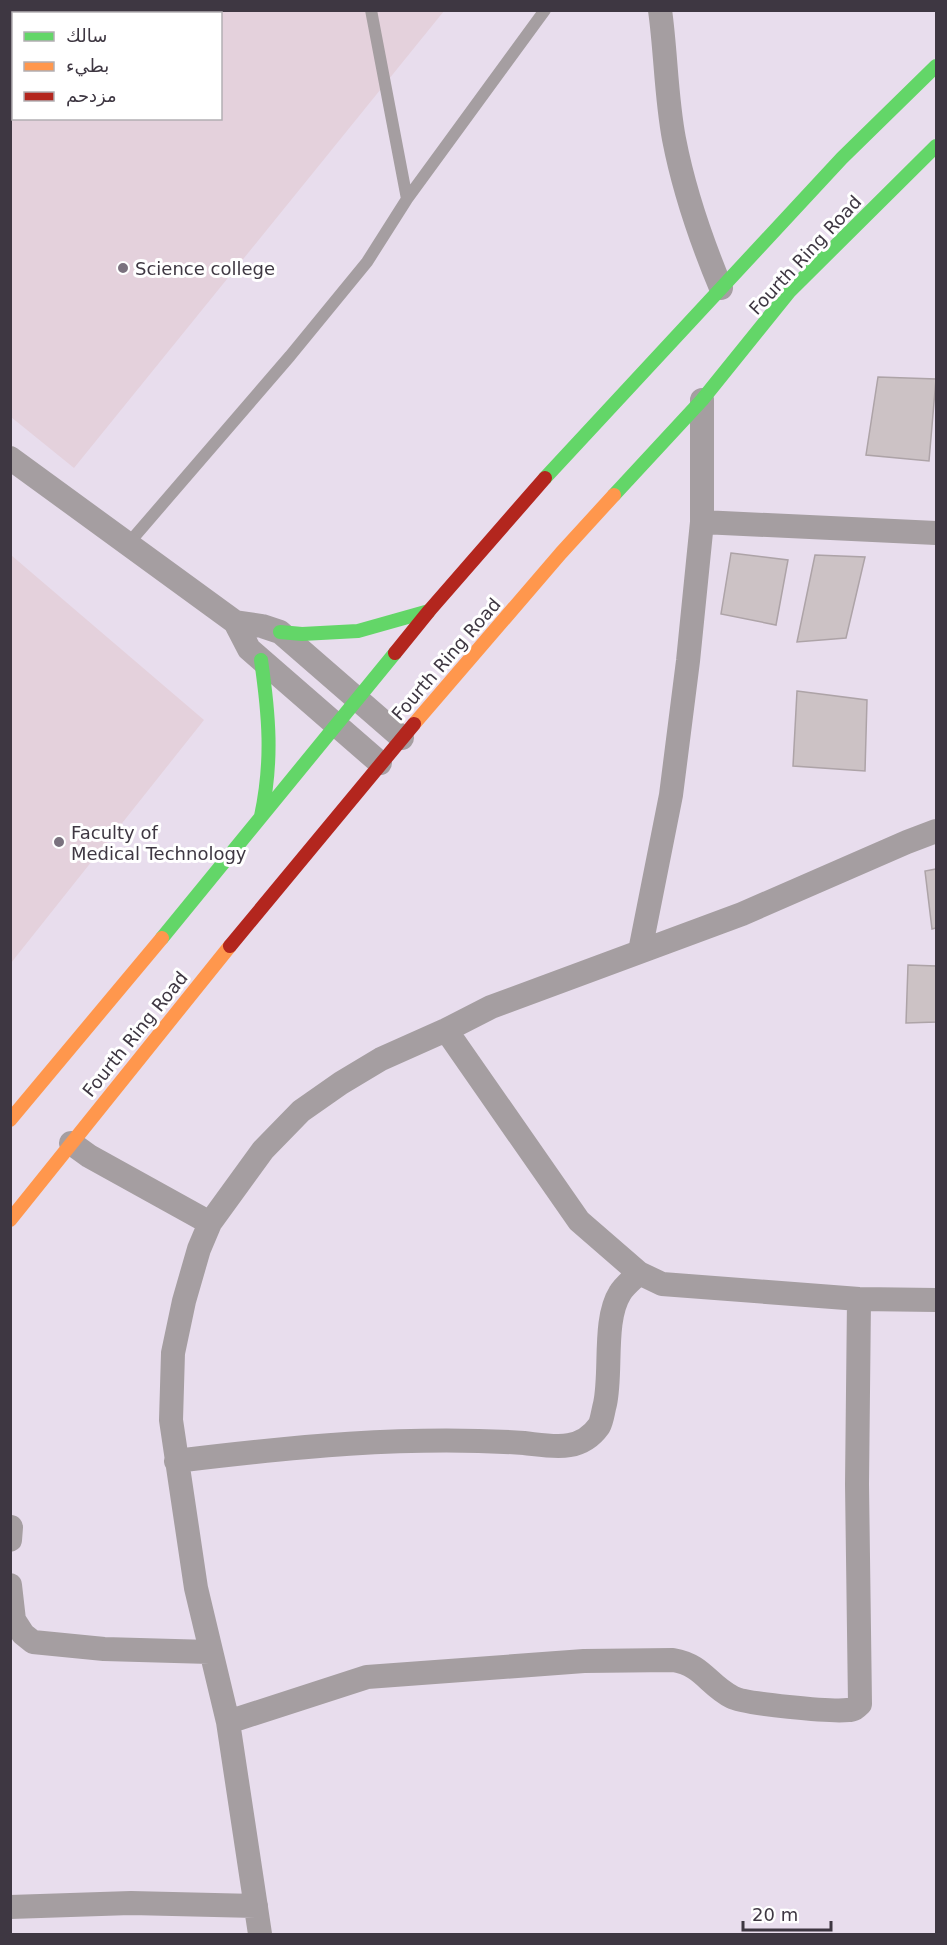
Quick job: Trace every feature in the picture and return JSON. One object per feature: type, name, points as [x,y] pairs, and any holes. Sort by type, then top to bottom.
[{"type":"main road","points":[[10,1120],[429,611],[563,457],[842,158],[936,66]]},
{"type":"main road","name":"Fourth Ring Road","points":[[10,1220],[189,996],[380,763],[561,554],[702,400],[789,292],[936,146]]},
{"type":"main road","points":[[280,632],[358,631],[429,611]]},
{"type":"main road","points":[[261,660],[271,734],[268,787],[261,817]]},
{"type":"street","points":[[660,10],[674,138],[693,216],[721,288]]},
{"type":"street","points":[[640,951],[671,795],[688,662],[702,522],[702,400]]},
{"type":"street","points":[[10,458],[235,622],[249,649],[380,763]]},
{"type":"street","points":[[702,522],[936,533]]},
{"type":"street","points":[[235,622],[262,626],[280,632],[402,738]]},
{"type":"street","points":[[260,1935],[228,1722],[196,1588],[171,1420],[173,1353],[190,1280],[210,1223],[263,1150],[301,1111],[381,1059],[491,1007],[742,914],[936,831]]},
{"type":"street","points":[[446,1030],[579,1221],[639,1274],[662,1284],[859,1299],[936,1300]]},
{"type":"street","points":[[71,1143],[89,1156],[210,1223]]},
{"type":"street","points":[[176,1461],[353,1443],[483,1440],[566,1447],[583,1441],[600,1425],[608,1389],[612,1315],[620,1293],[639,1274]]},
{"type":"street","points":[[228,1722],[367,1677],[584,1661],[673,1660],[686,1662],[733,1698],[814,1709],[846,1711],[855,1709],[860,1704],[857,1484],[859,1299]]},
{"type":"street","points":[[10,1540],[11,1527]]},
{"type":"street","points":[[10,1585],[14,1620],[22,1634],[33,1642],[104,1649],[210,1652]]},
{"type":"street","points":[[10,1907],[131,1903],[256,1906]]},
{"type":"lane","points":[[371,10],[407,199]]},
{"type":"lane","points":[[128,544],[360,271],[407,199],[545,10]]},
{"type":"shaded area","name":"Science college","points":[[10,11],[444,11],[74,468],[11,417]]},
{"type":"shaded area","name":"Faculty of Medical Technology","points":[[11,555],[204,720],[11,963]]},
{"type":"building","points":[[878,377],[936,379],[929,461],[866,455]]},
{"type":"building","points":[[731,553],[788,560],[776,625],[721,614]]},
{"type":"building","points":[[815,555],[865,557],[846,638],[797,642]]},
{"type":"building","points":[[797,691],[867,700],[865,771],[793,766]]},
{"type":"building","points":[[936,869],[936,928],[932,929],[925,871]]},
{"type":"building","points":[[908,965],[936,966],[936,1022],[906,1023]]},
{"type":"traffic: fast","points":[[545,478],[842,158],[936,66]]},
{"type":"traffic: fast","points":[[614,495],[702,400],[789,292],[936,146]]},
{"type":"traffic: fast","points":[[280,632],[302,634],[358,631],[429,611]]},
{"type":"traffic: fast","points":[[162,938],[395,653]]},
{"type":"traffic: fast","points":[[261,660],[268,738],[267,776],[261,816]]},
{"type":"traffic: slow","points":[[414,724],[614,495]]},
{"type":"traffic: slow","points":[[10,1120],[162,938]]},
{"type":"traffic: slow","points":[[10,1220],[230,946]]},
{"type":"traffic: jam","points":[[395,653],[545,478]]},
{"type":"traffic: jam","points":[[230,946],[414,724]]},
{"type":"place","name":"Science college","points":[[123,268]]},
{"type":"place","name":"Faculty of Medical Technology","points":[[59,842]]}]
